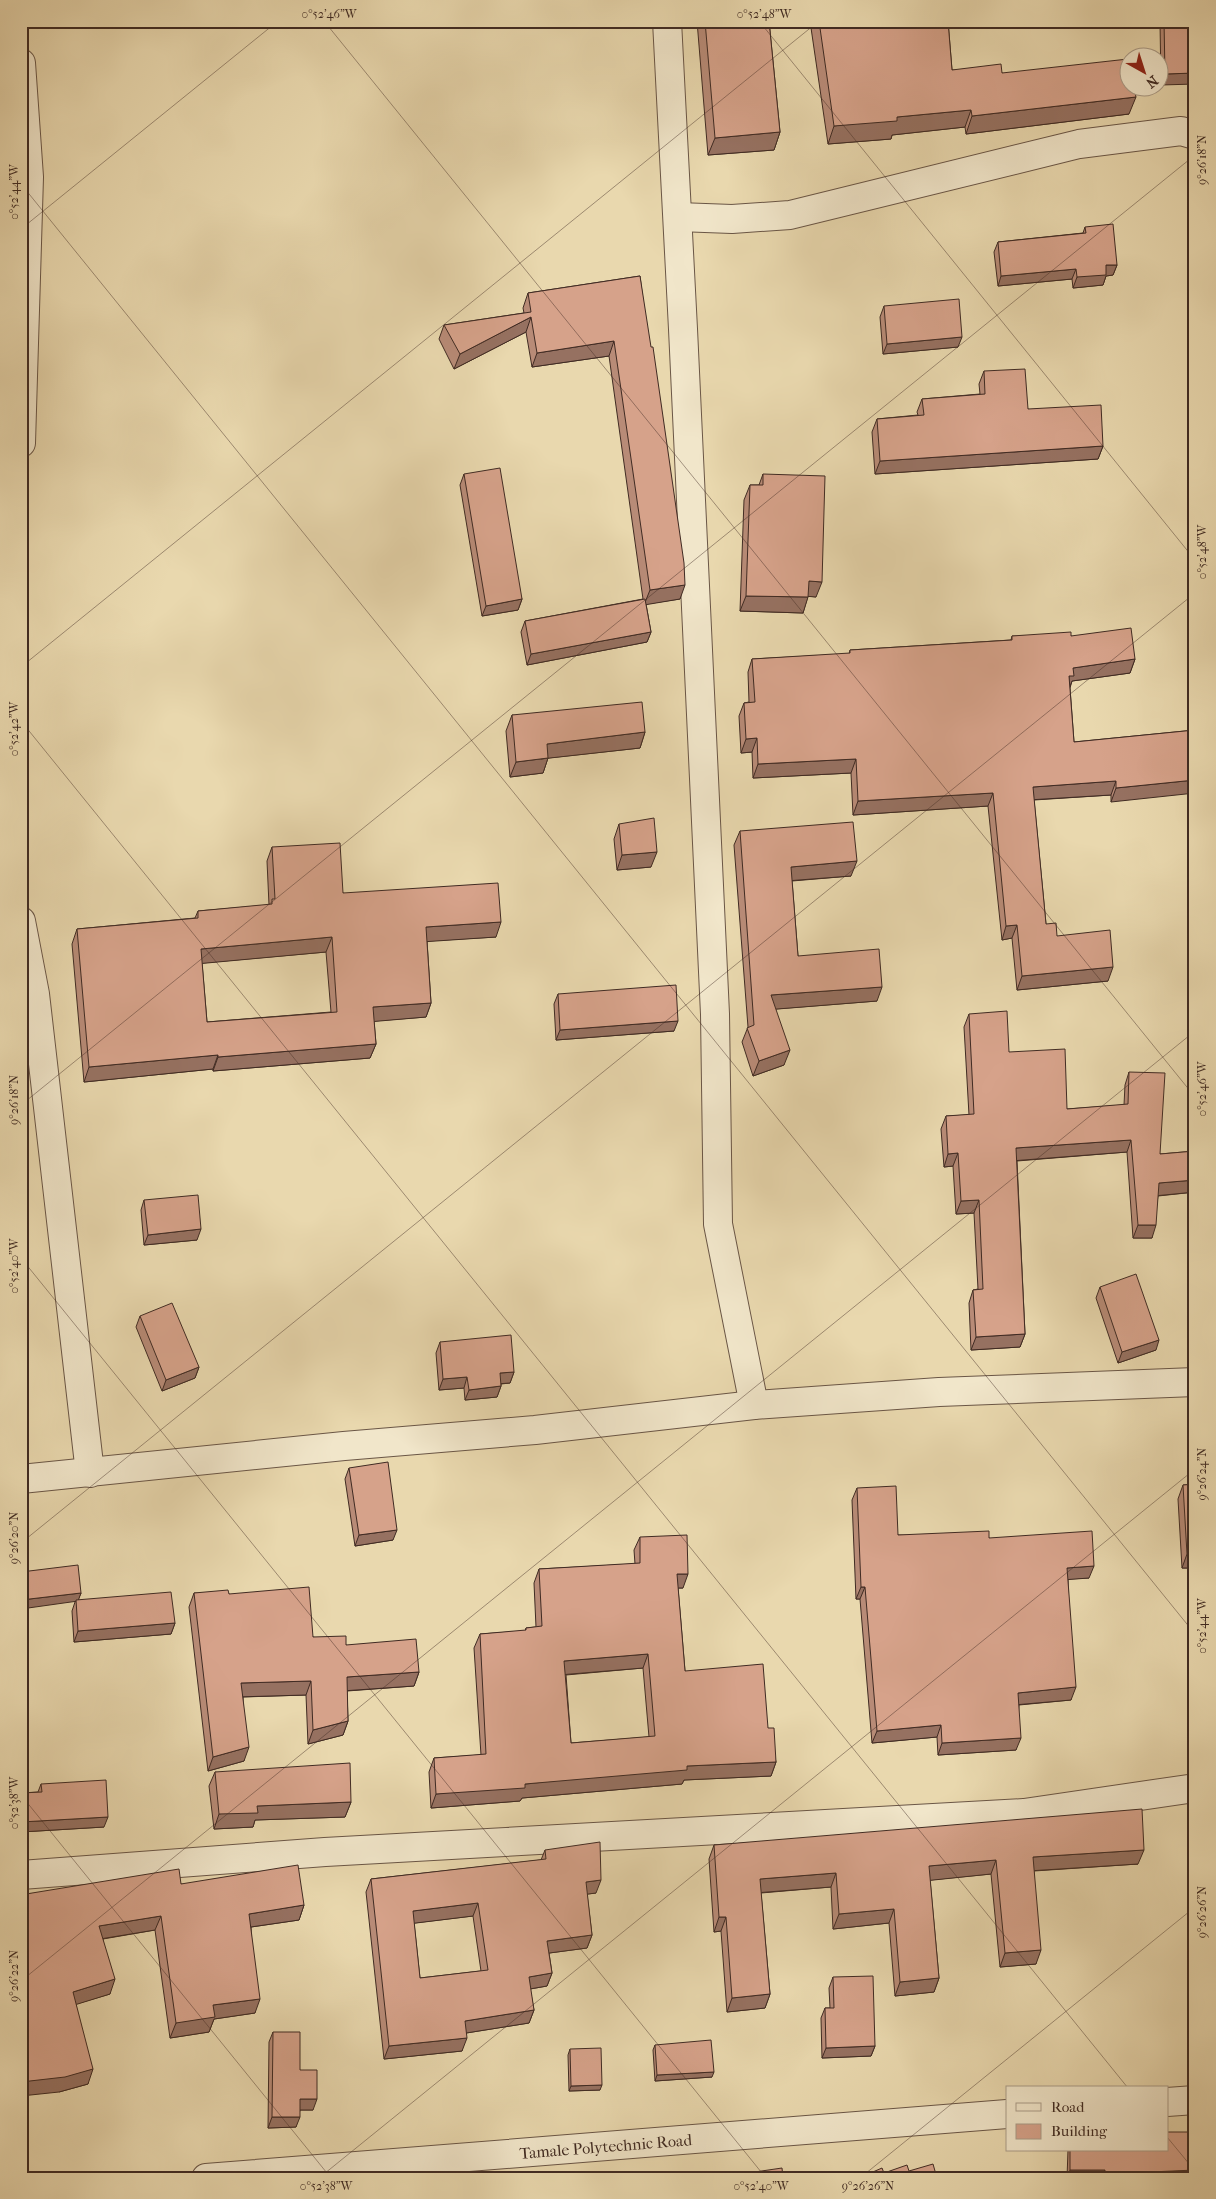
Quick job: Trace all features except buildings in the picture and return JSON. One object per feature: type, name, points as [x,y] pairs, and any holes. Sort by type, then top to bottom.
[{"type":"street","points":[[667,21],[678,217],[715,1014],[718,1224],[754,1406]]},
{"type":"street","points":[[21,63],[28,177],[21,443]]},
{"type":"street","points":[[678,217],[732,219],[790,215],[1079,144],[1181,131],[1195,135]]},
{"type":"street","points":[[21,921],[35,994],[90,1473]]},
{"type":"street","points":[[21,1479],[344,1446],[535,1430],[754,1406],[939,1392],[1195,1382]]},
{"type":"street","points":[[21,1875],[325,1852],[1024,1813],[1195,1788]]},
{"type":"street","points":[[1168,2102],[1195,2100]]},
{"type":"street","name":"Tamale Polytechnic Road","points":[[206,2178],[1006,2114]]}]
